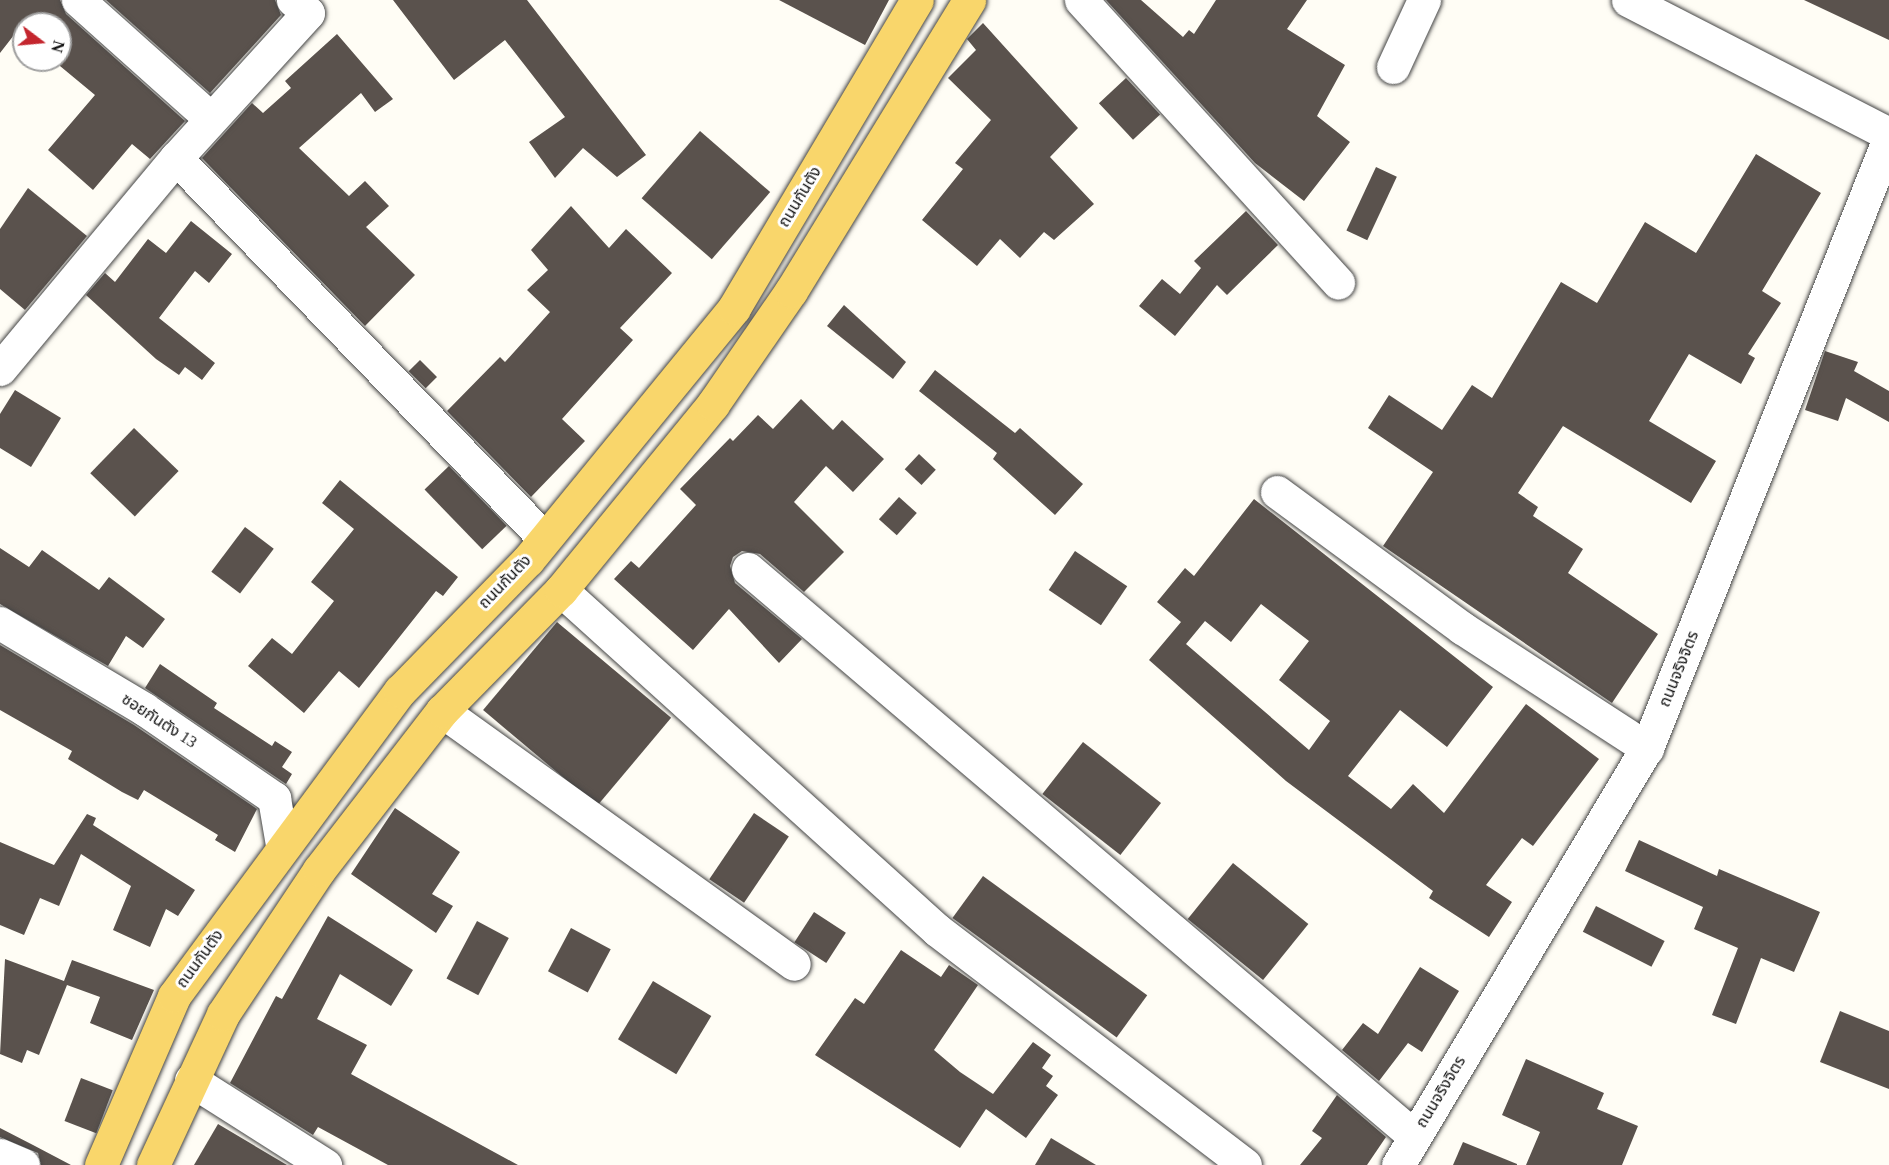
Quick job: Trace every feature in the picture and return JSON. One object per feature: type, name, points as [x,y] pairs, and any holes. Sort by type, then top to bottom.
[{"type":"main road","name":"ถนนกันตัง","points":[[101,1165],[174,996],[282,845],[400,691],[536,549],[734,308],[917,0]]},
{"type":"main road","points":[[153,1165],[224,1014],[319,870],[442,711],[561,590],[713,404],[843,208],[969,0]]},
{"type":"main road","points":[[808,184],[843,208]]},
{"type":"main road","points":[[536,549],[561,590]]},
{"type":"main road","points":[[282,845],[319,870]]},
{"type":"street","points":[[78,0],[211,118]]},
{"type":"street","points":[[0,369],[176,158],[308,13],[293,0]]},
{"type":"street","points":[[1080,0],[1338,282]]},
{"type":"street","points":[[1393,68],[1424,0]]},
{"type":"street","points":[[1628,0],[1889,136]]},
{"type":"street","name":"ถนนจริงจิตร","points":[[1398,1165],[1647,748],[1889,136]]},
{"type":"street","points":[[176,158],[536,549]]},
{"type":"street","points":[[1277,492],[1462,628],[1647,748]]},
{"type":"street","points":[[748,569],[1414,1136]]},
{"type":"street","points":[[561,590],[938,930],[1245,1165]]},
{"type":"street","name":"ซอยกันตัง 13","points":[[0,623],[144,709],[274,798],[282,845]]},
{"type":"street","points":[[442,711],[794,964]]},
{"type":"street","points":[[191,1080],[325,1165]]},
{"type":"street","points":[[0,1155],[23,1165]]},
{"type":"building","points":[[0,0],[60,0],[65,12],[12,12],[12,38],[0,53]]},
{"type":"building","points":[[106,0],[275,0],[281,15],[210,93]]},
{"type":"building","points":[[393,0],[527,0],[646,155],[617,177],[583,148],[555,178],[529,142],[565,117],[505,40],[454,80]]},
{"type":"building","points":[[779,0],[889,0],[865,45]]},
{"type":"building","points":[[1106,0],[1141,0],[1183,37],[1189,30],[1194,34],[1216,0],[1307,0],[1287,29],[1345,65],[1317,116],[1350,142],[1304,201],[1255,163]]},
{"type":"building","points":[[1804,0],[1889,0],[1889,40]]},
{"type":"building","points":[[72,19],[185,121],[150,159],[132,144],[93,190],[48,150],[95,95],[67,72],[72,72]]},
{"type":"building","points":[[983,23],[1078,128],[1050,157],[1094,204],[1054,240],[1044,232],[1020,258],[1000,239],[977,266],[922,220],[963,169],[955,163],[991,120],[948,78],[976,50],[967,39]]},
{"type":"building","points":[[337,34],[393,99],[375,112],[361,93],[299,148],[349,196],[365,181],[389,206],[366,227],[415,275],[365,326],[202,158],[252,103],[263,113],[291,88],[285,81]]},
{"type":"building","points":[[1126,78],[1160,115],[1133,140],[1099,103]]},
{"type":"building","points":[[700,131],[770,192],[712,259],[642,198]]},
{"type":"building","points":[[1756,154],[1821,193],[1762,291],[1781,303],[1748,354],[1755,358],[1741,384],[1689,354],[1649,421],[1716,461],[1691,503],[1563,426],[1518,493],[1538,507],[1533,516],[1583,549],[1568,573],[1658,634],[1612,703],[1383,546],[1433,472],[1368,428],[1389,395],[1442,430],[1472,385],[1492,398],[1561,282],[1597,303],[1645,222],[1696,253]]},
{"type":"building","points":[[1376,167],[1397,177],[1367,240],[1346,230]]},
{"type":"building","points":[[28,188],[87,236],[25,310],[0,289],[0,229]]},
{"type":"building","points":[[571,206],[609,248],[626,229],[672,273],[620,328],[633,340],[562,419],[585,441],[531,497],[447,411],[500,357],[505,362],[550,312],[527,290],[548,270],[531,250]]},
{"type":"building","points":[[1246,211],[1278,245],[1227,295],[1217,285],[1175,336],[1139,306],[1162,279],[1180,294],[1201,268],[1194,261]]},
{"type":"building","points":[[191,221],[232,254],[209,283],[195,271],[159,318],[215,363],[202,380],[185,367],[179,375],[156,359],[86,295],[105,273],[115,282],[148,239],[166,253]]},
{"type":"building","points":[[844,305],[906,362],[893,379],[827,326]]},
{"type":"building","points":[[1825,351],[1858,362],[1854,371],[1889,391],[1889,422],[1846,398],[1838,421],[1805,410]]},
{"type":"building","points":[[420,360],[437,377],[426,388],[409,371]]},
{"type":"building","points":[[935,370],[1015,433],[1020,428],[1083,484],[1055,515],[993,459],[997,453],[919,391]]},
{"type":"building","points":[[15,390],[61,418],[31,467],[0,448],[0,414]]},
{"type":"building","points":[[801,399],[833,430],[842,420],[884,459],[853,492],[826,466],[794,502],[844,552],[804,592],[760,554],[742,551],[733,557],[730,566],[735,583],[802,639],[779,663],[729,609],[693,650],[614,579],[631,561],[639,568],[696,505],[680,489],[730,438],[733,441],[758,415],[773,429]]},
{"type":"building","points":[[134,428],[179,471],[135,516],[90,473]]},
{"type":"building","points":[[919,454],[936,470],[921,485],[905,469]]},
{"type":"building","points":[[449,466],[507,526],[482,549],[425,490]]},
{"type":"building","points":[[340,480],[458,577],[443,596],[436,591],[359,688],[339,671],[304,713],[248,666],[272,638],[292,654],[334,601],[311,582],[354,529],[322,503]]},
{"type":"building","points":[[899,497],[917,513],[897,535],[879,519]]},
{"type":"building","points":[[1254,499],[1493,687],[1447,747],[1400,710],[1348,776],[1391,809],[1413,784],[1444,813],[1526,704],[1599,759],[1533,846],[1522,838],[1486,885],[1512,902],[1489,937],[1429,898],[1433,891],[1286,781],[1149,660],[1181,622],[1157,602],[1185,568],[1194,576]],"holes":[[[1261,604],[1309,641],[1279,680],[1330,721],[1309,750],[1186,644],[1205,621],[1231,642]]]},
{"type":"building","points":[[245,527],[274,549],[240,593],[211,572]]},
{"type":"building","points":[[0,548],[29,567],[42,550],[99,590],[109,577],[165,619],[143,648],[126,636],[108,666],[0,604]]},
{"type":"building","points":[[1075,551],[1127,586],[1101,625],[1049,590]]},
{"type":"building","points":[[557,622],[671,718],[597,806],[483,710]]},
{"type":"building","points":[[0,645],[134,725],[257,809],[235,852],[215,840],[218,835],[144,790],[138,800],[122,792],[68,759],[72,751],[0,710]]},
{"type":"building","points":[[160,664],[217,703],[214,708],[272,746],[275,741],[292,752],[282,767],[292,774],[286,784],[145,688]]},
{"type":"building","points":[[1083,742],[1161,803],[1120,855],[1042,794]]},
{"type":"building","points":[[395,808],[460,852],[432,894],[453,906],[436,933],[351,874]]},
{"type":"building","points":[[754,813],[789,836],[744,903],[709,879]]},
{"type":"building","points":[[87,814],[96,818],[93,825],[195,890],[178,916],[166,909],[150,947],[113,930],[131,886],[81,854],[59,906],[40,898],[24,935],[0,925],[0,842],[54,865]]},
{"type":"building","points":[[1639,840],[1717,876],[1719,869],[1820,912],[1794,972],[1761,958],[1736,1024],[1712,1015],[1738,948],[1694,929],[1703,907],[1625,871]]},
{"type":"building","points":[[1233,863],[1308,924],[1263,980],[1188,919]]},
{"type":"building","points":[[983,876],[1147,995],[1117,1037],[952,918]]},
{"type":"building","points":[[1596,906],[1665,941],[1651,967],[1583,932]]},
{"type":"building","points":[[814,912],[846,933],[826,963],[794,942]]},
{"type":"building","points":[[328,916],[413,970],[391,1006],[340,974],[317,1019],[367,1045],[351,1074],[518,1165],[388,1165],[318,1127],[313,1135],[230,1083],[276,996],[282,999]]},
{"type":"building","points":[[477,921],[509,938],[478,995],[446,978]]},
{"type":"building","points":[[571,928],[611,949],[588,992],[548,971]]},
{"type":"building","points":[[901,950],[941,977],[949,965],[978,985],[934,1050],[960,1072],[993,1094],[1033,1042],[1051,1055],[1042,1068],[1053,1076],[1046,1086],[1058,1095],[1026,1138],[986,1109],[960,1148],[815,1055],[855,998],[864,1004]]},
{"type":"building","points":[[5,959],[64,981],[72,960],[154,990],[132,1040],[90,1023],[100,997],[67,985],[39,1055],[27,1050],[22,1063],[0,1054]]},
{"type":"building","points":[[1420,967],[1459,991],[1422,1052],[1408,1043],[1379,1081],[1342,1050],[1363,1023],[1378,1034]]},
{"type":"building","points":[[653,981],[711,1016],[676,1074],[618,1039]]},
{"type":"building","points":[[1840,1011],[1889,1031],[1889,1089],[1820,1062]]},
{"type":"building","points":[[1526,1059],[1604,1093],[1597,1109],[1638,1126],[1622,1165],[1526,1165],[1540,1132],[1502,1115]]},
{"type":"building","points":[[81,1078],[113,1090],[96,1133],[65,1121]]},
{"type":"building","points":[[1337,1095],[1386,1137],[1367,1165],[1300,1165],[1322,1138],[1312,1131]]},
{"type":"building","points":[[218,1124],[287,1165],[194,1165]]},
{"type":"building","points":[[0,1128],[71,1165],[41,1165],[38,1153],[0,1137]]},
{"type":"building","points":[[1051,1138],[1096,1165],[1035,1165]]},
{"type":"building","points":[[1463,1142],[1517,1164],[1517,1165],[1453,1165]]}]
